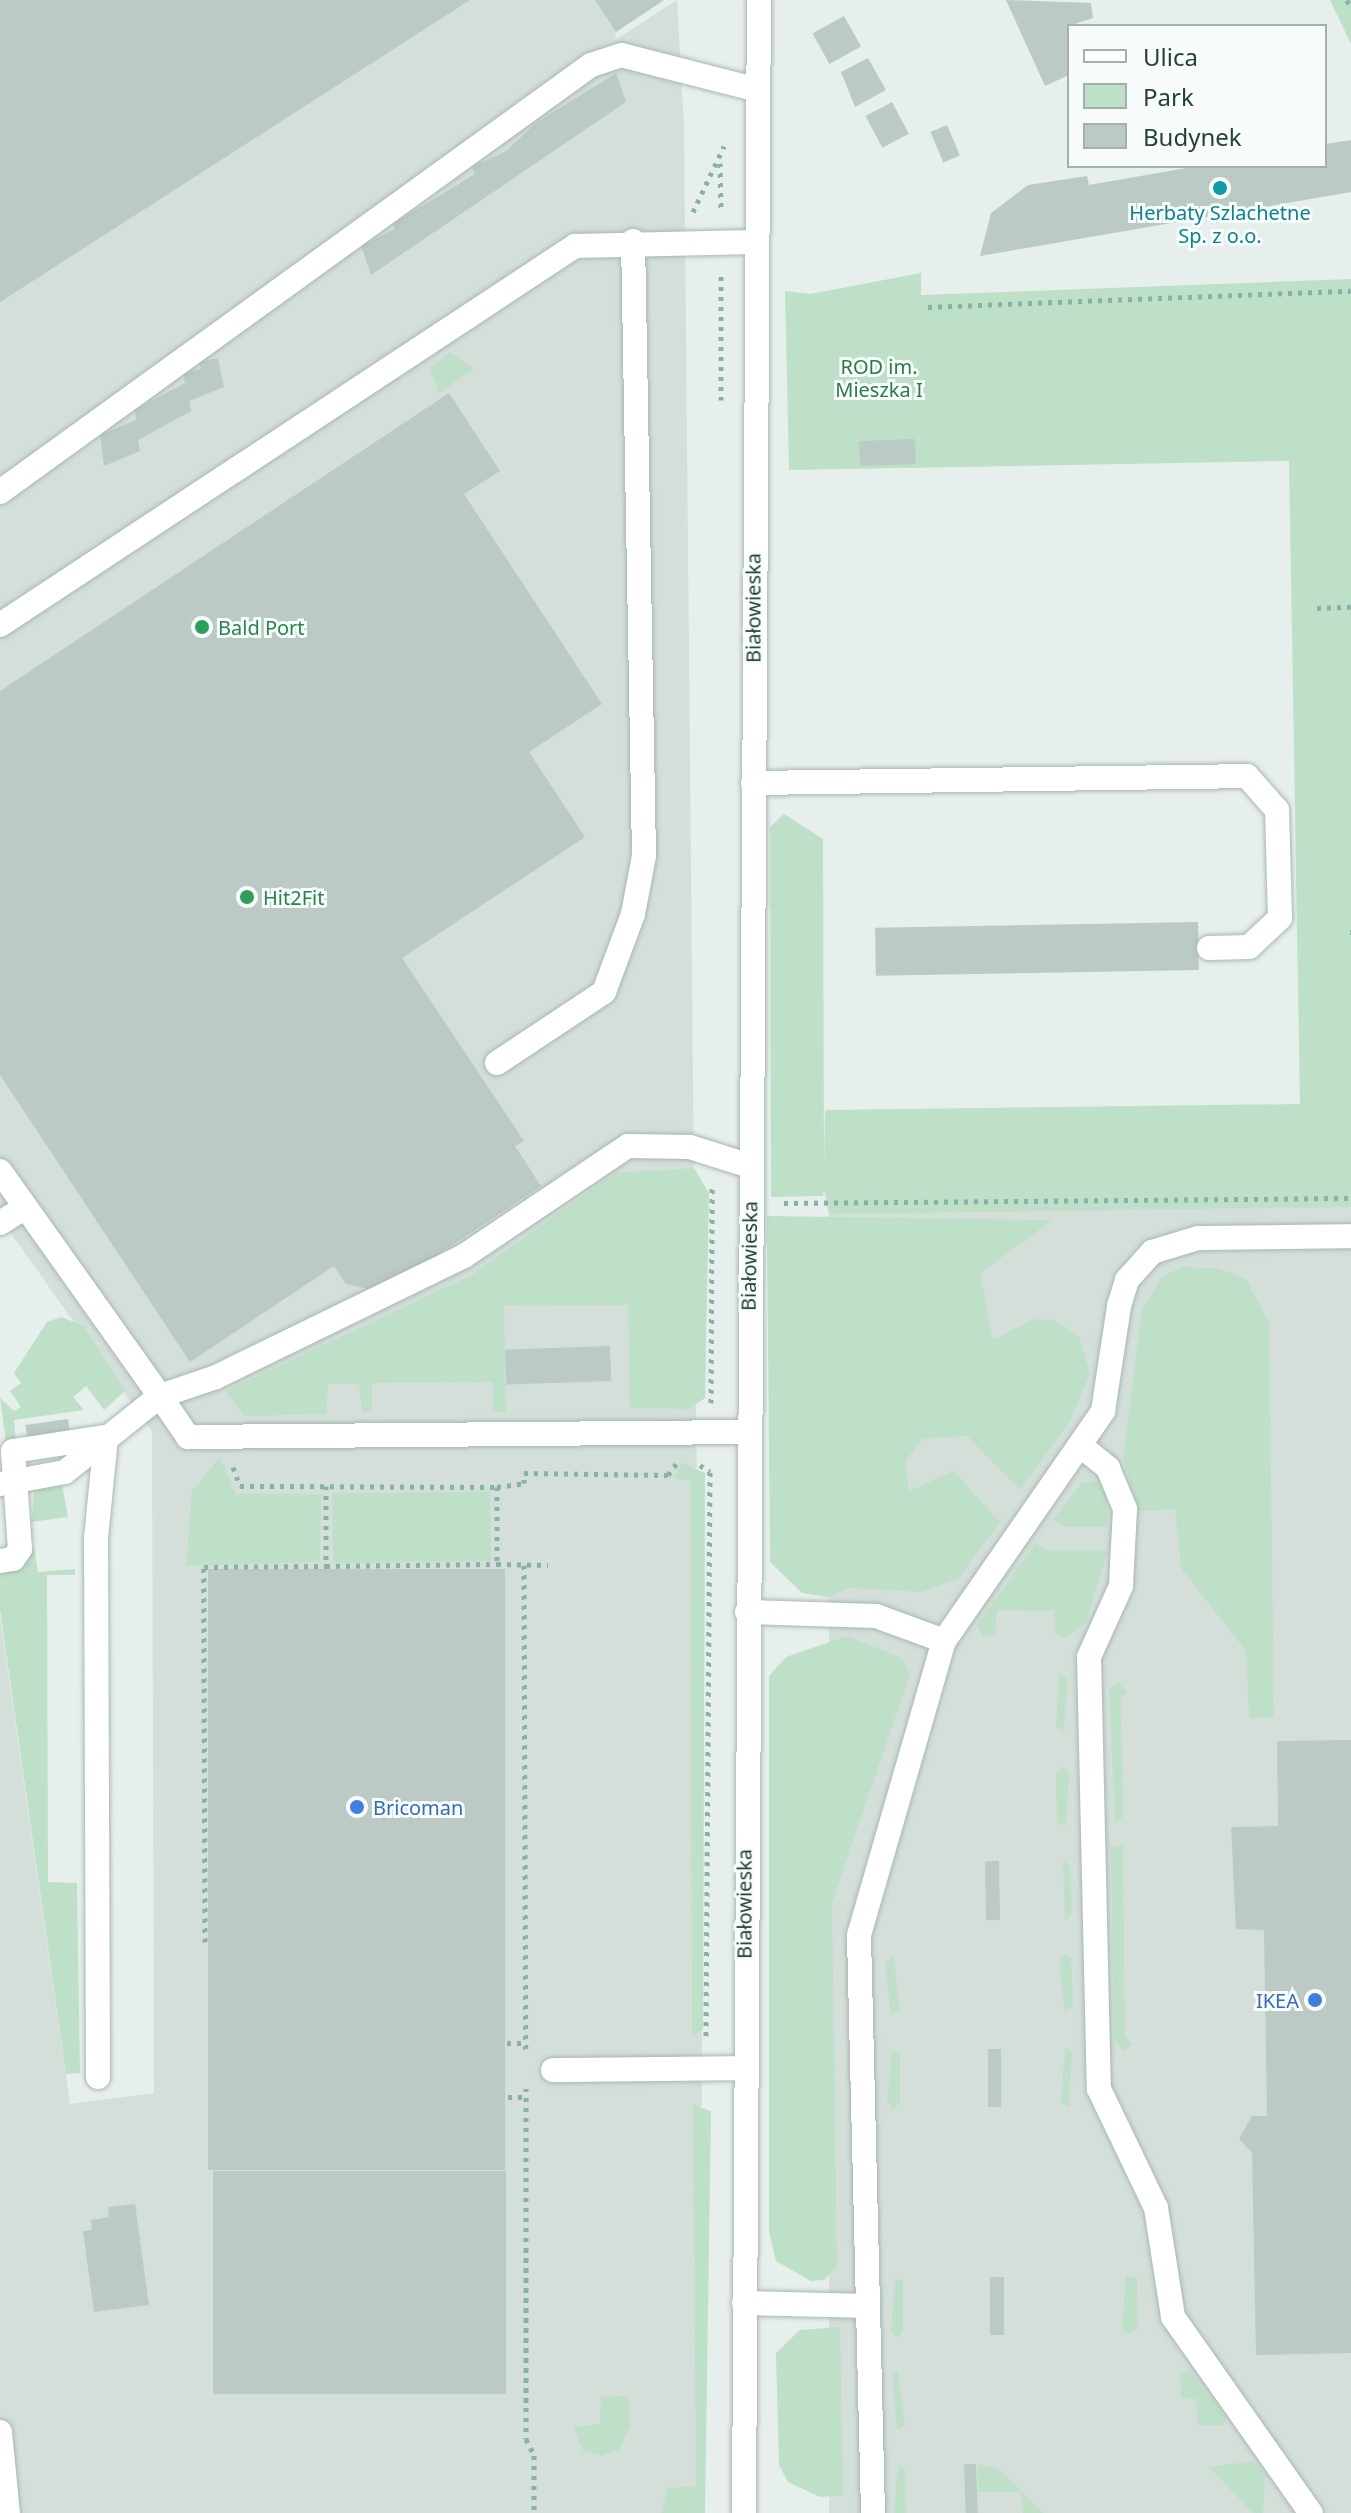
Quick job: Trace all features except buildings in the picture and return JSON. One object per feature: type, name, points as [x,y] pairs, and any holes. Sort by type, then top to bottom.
[{"type":"street","name":"Białowieska","points":[[744,2513],[743,2068],[753,783],[754,89],[759,0]]},
{"type":"street","points":[[0,492],[591,65],[621,55],[754,89]]},
{"type":"street","points":[[0,625],[549,259],[575,246],[633,241],[754,242]]},
{"type":"street","points":[[497,1063],[604,992],[633,914],[644,856],[633,241]]},
{"type":"street","points":[[753,783],[1247,776],[1277,810],[1280,918],[1249,947],[1209,948]]},
{"type":"street","points":[[9,1482],[65,1472],[160,1396],[227,1372],[464,1256],[628,1146],[713,1154],[750,1166]]},
{"type":"street","points":[[0,1171],[24,1208],[55,1239],[188,1437],[747,1432]]},
{"type":"street","points":[[0,1223],[24,1208]]},
{"type":"street","points":[[873,2513],[860,1922],[944,1641],[1081,1446],[1107,1399],[1127,1280],[1152,1252],[1198,1238],[1351,1236]]},
{"type":"street","points":[[0,1561],[13,1559],[20,1549],[11,1524],[6,1452],[106,1437]]},
{"type":"street","points":[[98,2077],[96,1538],[106,1437]]},
{"type":"street","points":[[1081,1446],[1108,1468],[1125,1509],[1121,1586],[1089,1657],[1092,2030],[1101,2099],[1156,2208],[1173,2317],[1311,2513]]},
{"type":"street","points":[[747,1612],[876,1616],[944,1641]]},
{"type":"street","points":[[553,2070],[743,2068]]},
{"type":"street","points":[[744,2303],[868,2306]]},
{"type":"street","points":[[0,2432],[8,2513]]},
{"type":"path","points":[[1347,0],[1351,9]]},
{"type":"path","points":[[721,416],[720,163],[725,139]]},
{"type":"path","points":[[674,240],[720,163]]},
{"type":"path","points":[[928,307],[1351,291]]},
{"type":"path","points":[[1317,608],[1351,607]]},
{"type":"path","points":[[685,2070],[684,2043],[709,2032],[713,1154]]},
{"type":"path","points":[[750,1203],[1351,1198]]},
{"type":"path","points":[[230,1437],[240,1486],[497,1487],[524,1483],[524,1473],[668,1475],[686,1460],[710,1472]]},
{"type":"path","points":[[326,1486],[326,1566]]},
{"type":"path","points":[[497,1487],[497,1564]]},
{"type":"path","points":[[524,1565],[526,2439],[534,2455],[534,2513]]},
{"type":"path","points":[[205,1942],[204,1567],[548,1565]]},
{"type":"path","points":[[508,2097],[540,2097]]},
{"type":"shaded area","points":[[0,0],[664,0],[616,32],[615,40],[677,0],[684,125],[702,2037],[700,2488],[669,2513],[0,2513],[0,1616],[70,2104],[154,2093],[152,1432],[0,1218]]},
{"type":"shaded area","points":[[829,1207],[1351,1207],[1351,2513],[829,2513]]},
{"type":"green space","points":[[1330,0],[1351,0],[1351,44]]},
{"type":"green space","name":"ROD im. Mieszka I","points":[[921,273],[921,295],[1351,279],[1351,1207],[829,1214],[824,1189],[823,1196],[771,1197],[770,827],[784,814],[823,839],[824,1165],[825,1110],[1300,1104],[1289,461],[789,470],[785,291],[810,294]]},
{"type":"green space","points":[[450,352],[474,369],[439,393],[430,368]]},
{"type":"green space","points":[[694,1168],[709,1193],[705,1398],[688,1409],[630,1408],[628,1305],[504,1306],[506,1412],[493,1412],[493,1382],[372,1383],[372,1411],[362,1412],[359,1384],[328,1384],[326,1414],[244,1416],[226,1391],[470,1276],[615,1173]]},
{"type":"green space","points":[[767,1216],[1053,1220],[980,1273],[993,1340],[1034,1319],[1053,1320],[1079,1337],[1090,1374],[1069,1423],[1020,1490],[967,1436],[923,1439],[905,1461],[909,1491],[953,1471],[1000,1522],[959,1578],[922,1592],[849,1588],[828,1597],[802,1593],[770,1562]]},
{"type":"green space","points":[[1182,1267],[1217,1268],[1246,1279],[1269,1323],[1274,1717],[1249,1718],[1246,1651],[1181,1568],[1175,1509],[1139,1511],[1123,1459],[1142,1309],[1162,1277]]},
{"type":"green space","points":[[61,1317],[84,1326],[125,1391],[104,1410],[86,1386],[73,1397],[84,1410],[14,1420],[16,1442],[6,1442],[0,1398],[14,1411],[21,1407],[10,1391],[21,1383],[14,1373],[47,1322]]},
{"type":"green space","points":[[220,1457],[236,1494],[321,1494],[320,1562],[186,1566],[192,1491]]},
{"type":"green space","points":[[682,1463],[705,1473],[703,2030],[692,2035],[690,1480],[673,1479]]},
{"type":"green space","points":[[1096,1481],[1106,1494],[1108,1527],[1064,1527],[1053,1519],[1082,1483]]},
{"type":"green space","points":[[62,1484],[68,1517],[32,1522],[34,1488]]},
{"type":"green space","points":[[490,1491],[491,1561],[333,1564],[332,1494]]},
{"type":"green space","points":[[1036,1543],[1046,1550],[1108,1550],[1086,1623],[1063,1639],[1055,1632],[1054,1611],[997,1610],[995,1634],[984,1637],[977,1625]]},
{"type":"green space","points":[[34,1548],[38,1572],[75,1569],[75,1575],[47,1575],[48,1882],[77,1883],[80,2073],[66,2074],[0,1610],[0,1573],[22,1569]]},
{"type":"green space","points":[[847,1636],[902,1658],[910,1674],[832,1903],[837,2266],[824,2280],[811,2281],[776,2261],[769,2232],[769,1676],[786,1657]]},
{"type":"green space","points":[[1059,1674],[1068,1680],[1063,1733],[1056,1727]]},
{"type":"green space","points":[[1118,1682],[1127,1692],[1121,1698],[1123,1817],[1115,1822],[1109,1688]]},
{"type":"green space","points":[[1063,1767],[1069,1772],[1066,1826],[1057,1822],[1056,1772]]},
{"type":"green space","points":[[1123,1845],[1125,2036],[1132,2044],[1125,2051],[1114,2040],[1111,1847]]},
{"type":"green space","points":[[1063,1861],[1070,1865],[1072,1914],[1065,1920]]},
{"type":"green space","points":[[1065,1954],[1071,1958],[1073,2007],[1065,2013],[1059,1959]]},
{"type":"green space","points":[[894,1956],[899,2010],[891,2015],[885,1963]]},
{"type":"green space","points":[[1065,2048],[1072,2052],[1069,2107],[1061,2103]]},
{"type":"green space","points":[[892,2050],[900,2054],[900,2103],[893,2109],[887,2102]]},
{"type":"green space","points":[[693,2105],[711,2111],[705,2513],[661,2513],[668,2488],[696,2486]]},
{"type":"green space","points":[[1126,2276],[1137,2279],[1138,2328],[1128,2334],[1122,2330]]},
{"type":"green space","points":[[895,2278],[903,2281],[903,2331],[897,2337],[891,2331]]},
{"type":"green space","points":[[840,2327],[843,2495],[820,2497],[788,2482],[779,2465],[776,2353],[800,2330]]},
{"type":"green space","points":[[1190,2370],[1225,2416],[1224,2425],[1198,2425],[1196,2399],[1181,2398],[1180,2372]]},
{"type":"green space","points":[[898,2372],[905,2425],[897,2430],[892,2375]]},
{"type":"green space","points":[[628,2396],[630,2426],[620,2449],[601,2456],[583,2451],[574,2427],[600,2424],[601,2397]]},
{"type":"green space","points":[[1253,2461],[1265,2474],[1263,2513],[1253,2513],[1209,2467]]},
{"type":"green space","points":[[978,2464],[998,2469],[1043,2513],[1023,2513],[1021,2492],[978,2492]]},
{"type":"green space","points":[[898,2465],[905,2469],[906,2513],[894,2513]]},
{"type":"place","name":"Herbaty Szlachetne Sp. z o.o.","points":[[1220,188]]},
{"type":"place","name":"Bald Port","points":[[202,627]]},
{"type":"place","name":"Hit2Fit","points":[[247,897]]},
{"type":"place","name":"Bricoman","points":[[357,1807]]},
{"type":"place","name":"IKEA","points":[[1315,2000]]}]
